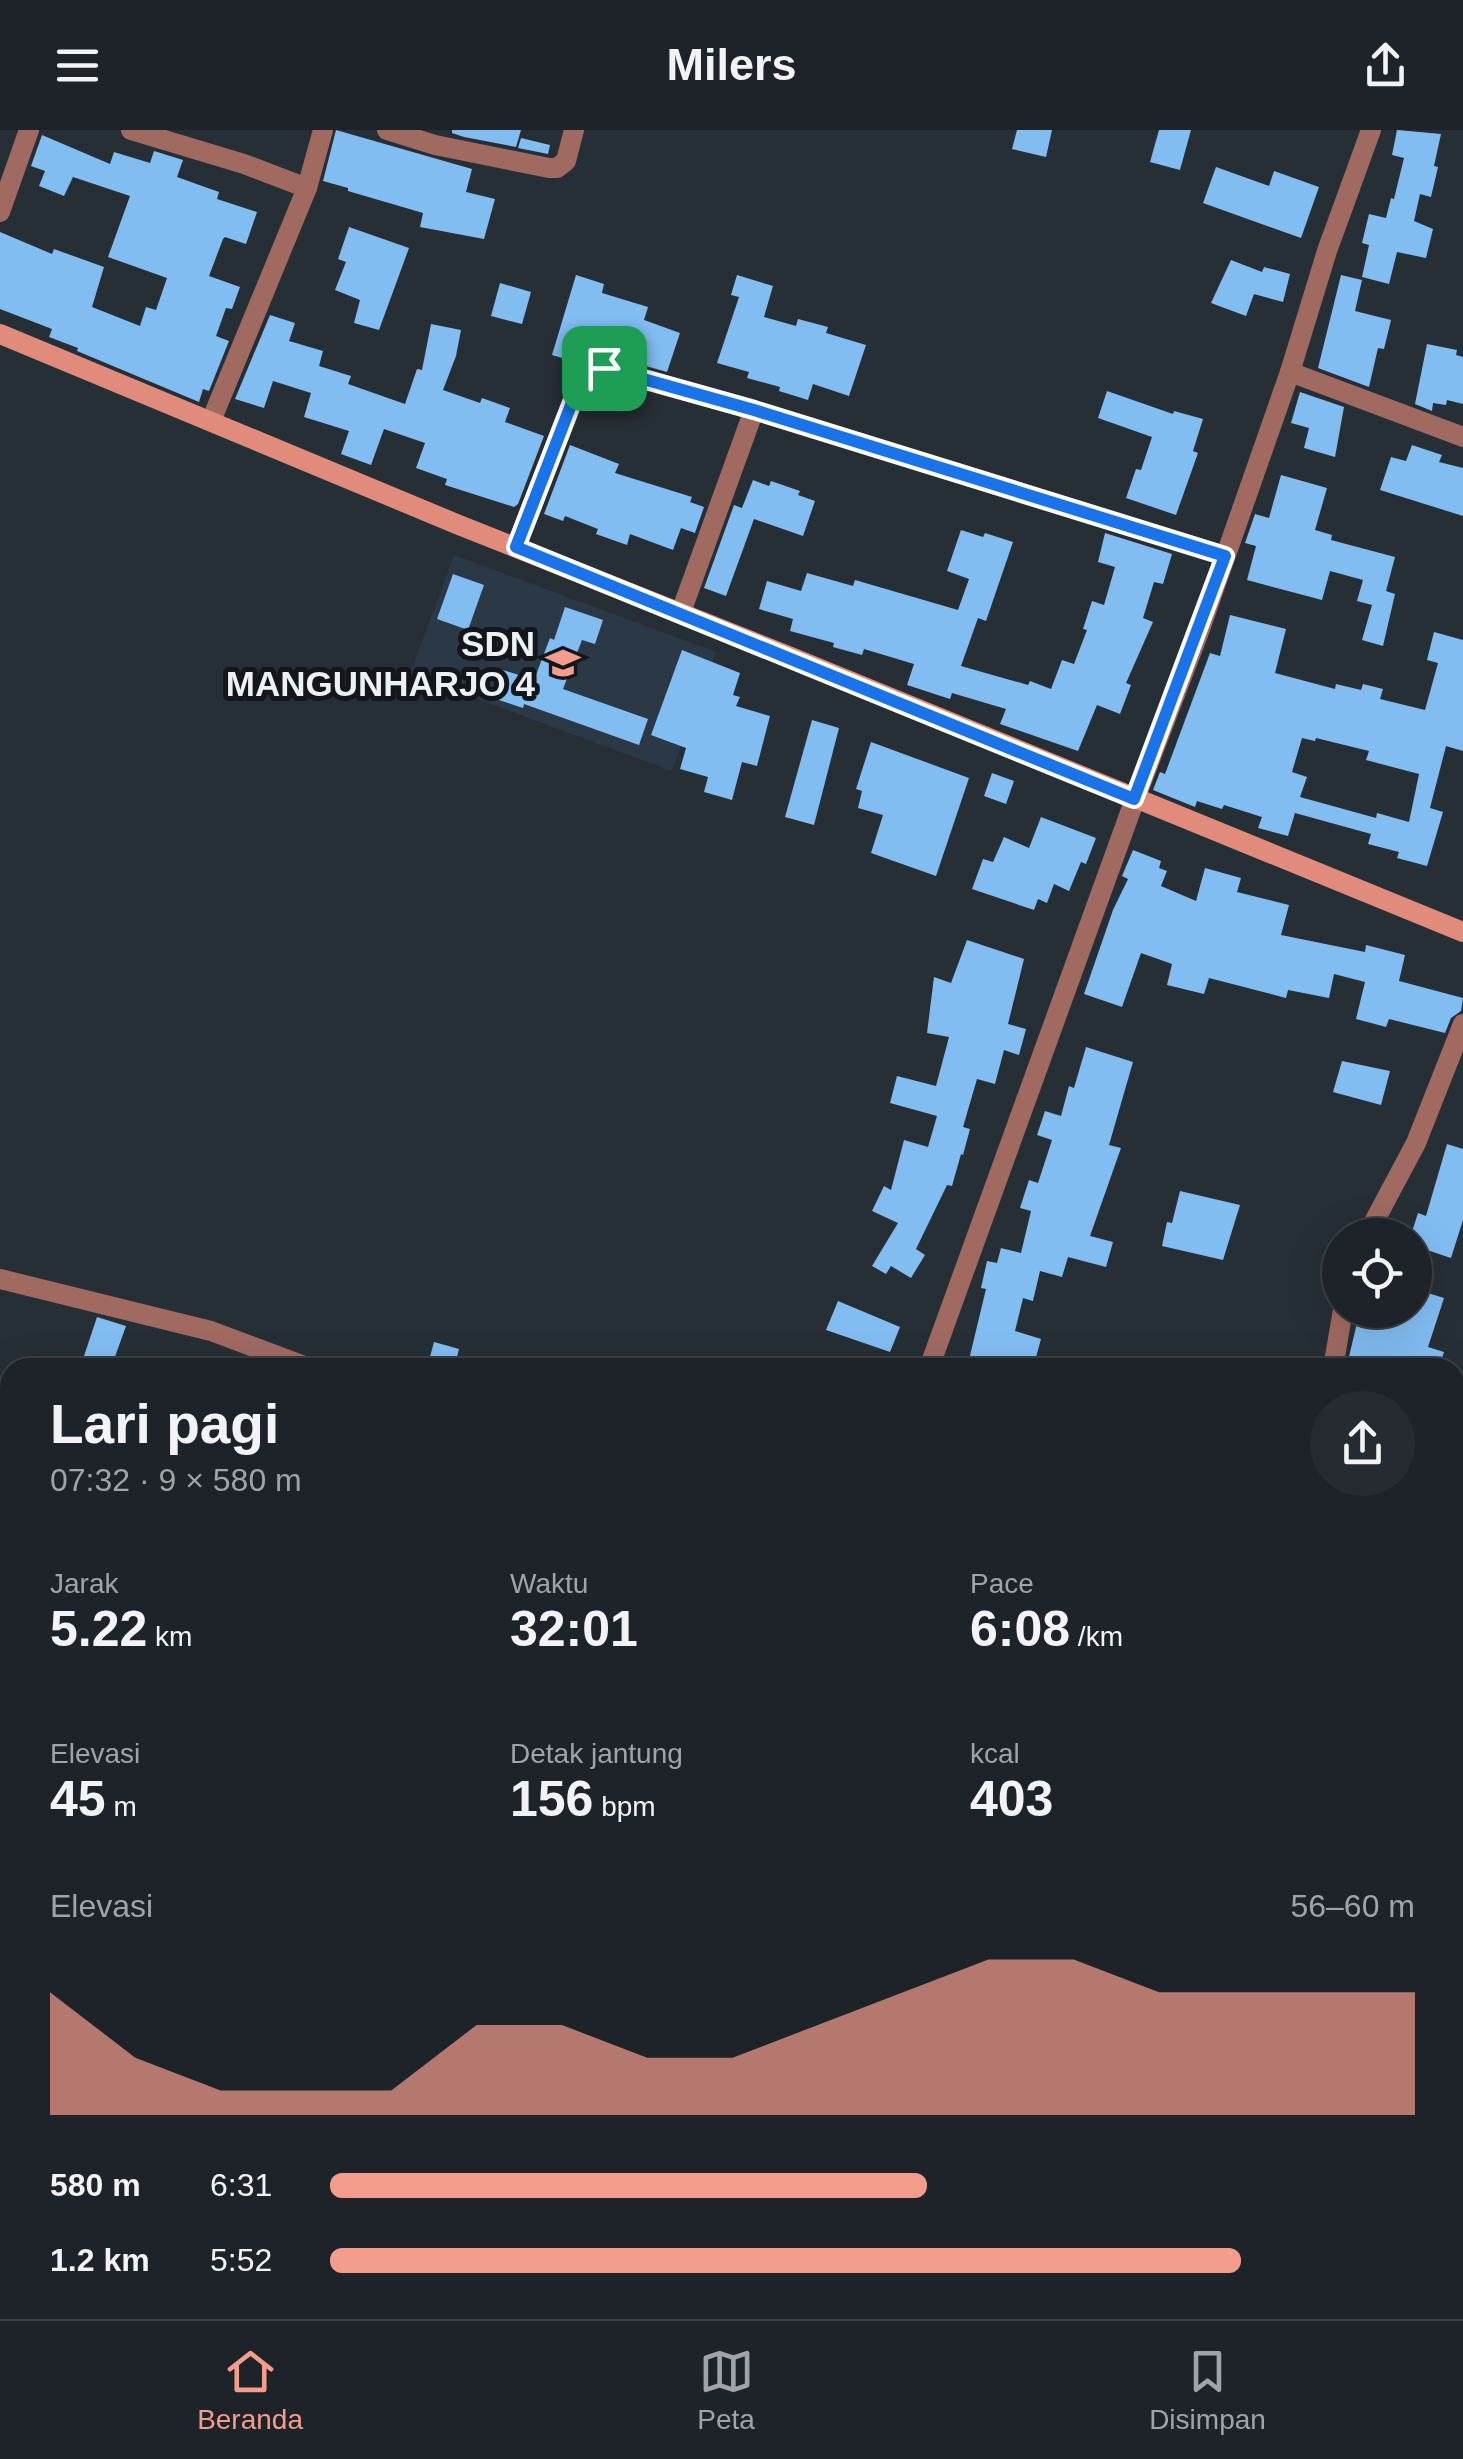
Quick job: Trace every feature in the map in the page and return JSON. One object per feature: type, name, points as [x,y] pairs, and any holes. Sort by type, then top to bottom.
[{"type":"main road","points":[[0,334],[119,386],[1463,932]]},
{"type":"street","points":[[0,212],[29,130]]},
{"type":"street","points":[[131,130],[244,164],[307,188]]},
{"type":"street","points":[[211,421],[307,188],[322,130]]},
{"type":"street","points":[[387,130],[435,145],[549,168],[558,168],[566,160],[574,130]]},
{"type":"street","points":[[933,1358],[1225,556],[1371,130]]},
{"type":"street","points":[[516,547],[578,387],[587,373],[604,368],[754,410],[1225,556]]},
{"type":"street","points":[[1290,372],[1463,437]]},
{"type":"street","points":[[681,612],[754,410]]},
{"type":"street","points":[[1375,1218],[1416,1143],[1463,1024]]},
{"type":"street","points":[[0,1279],[211,1332],[282,1358]]},
{"type":"street","points":[[1335,1358],[1340,1328]]},
{"type":"shaded area","name":"SDN MANGUNHARJO 4","points":[[454,555],[716,652],[672,771],[410,674]]},
{"type":"building","points":[[336,130],[472,169],[466,192],[495,199],[484,239],[420,227],[423,213],[323,181]]},
{"type":"building","points":[[452,130],[521,130],[516,147],[464,137]]},
{"type":"building","points":[[1017,130],[1052,130],[1046,157],[1012,149]]},
{"type":"building","points":[[1159,130],[1191,130],[1180,170],[1150,162]]},
{"type":"building","points":[[1397,130],[1441,134],[1431,197],[1420,194],[1414,221],[1433,229],[1426,258],[1397,252],[1389,284],[1362,277],[1369,245],[1362,243],[1369,214],[1386,218],[1391,198],[1394,199],[1404,158],[1392,155]]},
{"type":"building","points":[[42,135],[110,164],[114,152],[150,163],[154,151],[183,160],[177,177],[219,192],[217,199],[257,212],[246,244],[223,239],[209,276],[240,287],[232,309],[226,308],[216,336],[229,341],[209,391],[203,389],[199,402],[77,351],[78,348],[49,337],[52,329],[0,309],[0,232],[52,254],[54,249],[104,267],[92,307],[140,326],[146,307],[156,310],[167,278],[108,257],[130,196],[73,177],[64,196],[39,186],[45,171],[31,166]]},
{"type":"building","points":[[521,138],[550,145],[548,154],[518,148]]},
{"type":"building","points":[[1216,167],[1269,186],[1274,171],[1319,187],[1301,238],[1203,203]]},
{"type":"building","points":[[349,227],[409,248],[379,330],[354,323],[360,300],[335,290],[346,262],[338,259]]},
{"type":"building","points":[[1231,260],[1262,272],[1264,267],[1290,274],[1283,302],[1254,294],[1246,316],[1211,303]]},
{"type":"building","points":[[576,275],[604,284],[602,293],[648,307],[644,320],[680,333],[667,372],[607,355],[579,363],[552,355]]},
{"type":"building","points":[[737,275],[773,286],[764,317],[796,326],[798,319],[828,327],[826,333],[866,345],[849,396],[813,384],[808,400],[747,378],[749,372],[717,363],[739,297],[731,295]]},
{"type":"building","points":[[1341,275],[1362,280],[1355,311],[1391,320],[1384,349],[1378,348],[1369,387],[1318,368]]},
{"type":"building","points":[[500,283],[531,292],[522,324],[491,316]]},
{"type":"building","points":[[270,315],[295,323],[289,341],[323,351],[319,366],[351,376],[348,384],[405,404],[417,369],[422,370],[431,324],[461,330],[443,390],[510,408],[505,422],[544,436],[518,504],[514,507],[445,485],[447,479],[416,468],[425,443],[384,429],[371,465],[341,454],[349,431],[304,417],[311,393],[273,381],[264,408],[235,399]]},
{"type":"building","points":[[1427,344],[1457,350],[1456,355],[1463,357],[1463,404],[1447,400],[1446,405],[1433,403],[1432,411],[1415,404]]},
{"type":"building","points":[[1107,391],[1173,414],[1174,411],[1203,419],[1193,451],[1198,453],[1176,515],[1126,498],[1152,437],[1098,418]]},
{"type":"building","points":[[1300,392],[1344,407],[1335,457],[1304,448],[1309,428],[1291,423]]},
{"type":"building","points":[[570,445],[619,464],[615,473],[692,497],[690,502],[704,507],[695,533],[681,528],[673,550],[630,534],[627,545],[596,534],[598,529],[565,516],[563,521],[544,514]]},
{"type":"building","points":[[1412,445],[1442,455],[1439,462],[1463,468],[1463,516],[1380,490],[1391,457],[1406,461]]},
{"type":"building","points":[[1281,475],[1327,488],[1315,530],[1332,535],[1331,540],[1395,557],[1386,591],[1395,594],[1383,646],[1362,640],[1372,605],[1357,601],[1363,580],[1330,571],[1322,600],[1247,580],[1256,546],[1245,543],[1255,514],[1269,518]]},
{"type":"building","points":[[753,480],[769,486],[771,481],[815,501],[803,536],[754,519],[726,596],[704,588],[734,505],[742,508]]},
{"type":"building","points":[[961,530],[1013,542],[986,621],[978,618],[961,666],[1051,689],[1062,660],[1074,664],[1087,630],[1083,629],[1092,601],[1104,605],[1115,567],[1098,562],[1105,533],[1172,554],[1163,584],[1154,582],[1143,618],[1153,622],[1126,683],[1131,685],[1120,714],[1097,705],[1078,751],[1000,724],[1006,709],[952,693],[950,699],[907,685],[914,664],[864,649],[862,655],[833,647],[834,643],[790,631],[793,619],[759,609],[767,581],[801,591],[807,573],[853,586],[855,580],[958,610],[969,579],[947,571]]},
{"type":"building","points":[[453,574],[484,585],[468,630],[437,619]]},
{"type":"building","points":[[565,607],[603,620],[595,644],[582,640],[563,689],[648,719],[639,745],[524,704],[523,708],[493,698],[503,670],[534,680]]},
{"type":"building","points":[[1230,615],[1286,629],[1275,673],[1335,689],[1336,684],[1361,690],[1363,684],[1383,689],[1380,699],[1425,710],[1438,663],[1427,660],[1434,632],[1463,640],[1463,751],[1446,746],[1430,808],[1443,812],[1427,866],[1397,858],[1399,852],[1368,844],[1371,834],[1295,813],[1288,836],[1258,828],[1262,817],[1224,805],[1222,809],[1197,801],[1195,807],[1153,790],[1160,772],[1165,774],[1210,653],[1220,656]],"holes":[[[1302,738],[1316,738],[1369,751],[1366,760],[1419,774],[1409,822],[1377,813],[1376,818],[1300,797],[1307,777],[1292,772]]]},
{"type":"building","points":[[682,650],[740,673],[733,695],[740,697],[736,706],[770,716],[757,766],[742,762],[732,800],[704,792],[708,777],[680,769],[686,748],[651,735]]},
{"type":"building","points":[[812,720],[839,728],[814,825],[785,817]]},
{"type":"building","points":[[871,742],[969,778],[936,876],[871,853],[883,815],[858,808],[862,791],[856,789]]},
{"type":"building","points":[[992,773],[1014,781],[1006,804],[984,796]]},
{"type":"building","points":[[1041,817],[1096,838],[1069,891],[1054,884],[1047,903],[1038,899],[1034,910],[972,889],[983,859],[993,862],[1004,837],[1029,848]]},
{"type":"building","points":[[1133,850],[1161,861],[1159,868],[1167,871],[1161,886],[1196,901],[1205,868],[1241,878],[1237,892],[1289,905],[1281,935],[1365,952],[1366,945],[1405,955],[1399,981],[1463,998],[1461,1011],[1451,1018],[1445,1033],[1389,1019],[1386,1027],[1356,1019],[1365,982],[1334,974],[1329,998],[1288,990],[1286,998],[1209,978],[1204,994],[1167,985],[1172,964],[1141,953],[1122,1007],[1084,994],[1128,879],[1122,876]]},
{"type":"building","points":[[967,940],[1024,959],[1008,1024],[1026,1029],[1019,1055],[1004,1050],[995,1084],[977,1079],[963,1127],[970,1129],[952,1186],[947,1185],[916,1249],[925,1255],[911,1278],[891,1266],[886,1274],[872,1266],[898,1223],[872,1211],[884,1186],[891,1190],[904,1140],[928,1147],[937,1116],[890,1103],[897,1076],[936,1086],[949,1037],[927,1033],[934,977],[951,983]]},
{"type":"building","points":[[1086,1047],[1133,1062],[1109,1145],[1121,1148],[1090,1236],[1113,1242],[1106,1267],[1068,1257],[1062,1277],[1040,1271],[1033,1301],[1023,1298],[1015,1331],[1041,1339],[1036,1358],[969,1358],[986,1289],[981,1288],[987,1261],[997,1263],[1001,1248],[1021,1253],[1031,1211],[1020,1208],[1029,1180],[1038,1183],[1052,1140],[1037,1135],[1045,1111],[1061,1116],[1069,1086],[1074,1088]]},
{"type":"building","points":[[1342,1061],[1390,1071],[1381,1105],[1333,1092]]},
{"type":"building","points":[[1447,1144],[1463,1149],[1463,1220],[1451,1258],[1432,1252],[1432,1218],[1416,1218],[1418,1213],[1426,1216]]},
{"type":"building","points":[[1180,1191],[1240,1205],[1223,1260],[1162,1246]]},
{"type":"building","points":[[1432,1294],[1444,1298],[1428,1347],[1444,1352],[1442,1358],[1349,1358],[1356,1328],[1432,1328]]},
{"type":"building","points":[[838,1301],[900,1327],[890,1352],[826,1330]]},
{"type":"building","points":[[97,1317],[126,1326],[115,1358],[83,1358]]},
{"type":"building","points":[[434,1342],[459,1349],[457,1358],[430,1358]]},
{"type":"place","name":"SDN MANGUNHARJO 4","points":[[563,663]]},
{"type":"route","points":[[604,368],[754,410],[1225,556],[1134,799],[516,547],[578,387],[587,373],[604,368]]}]
